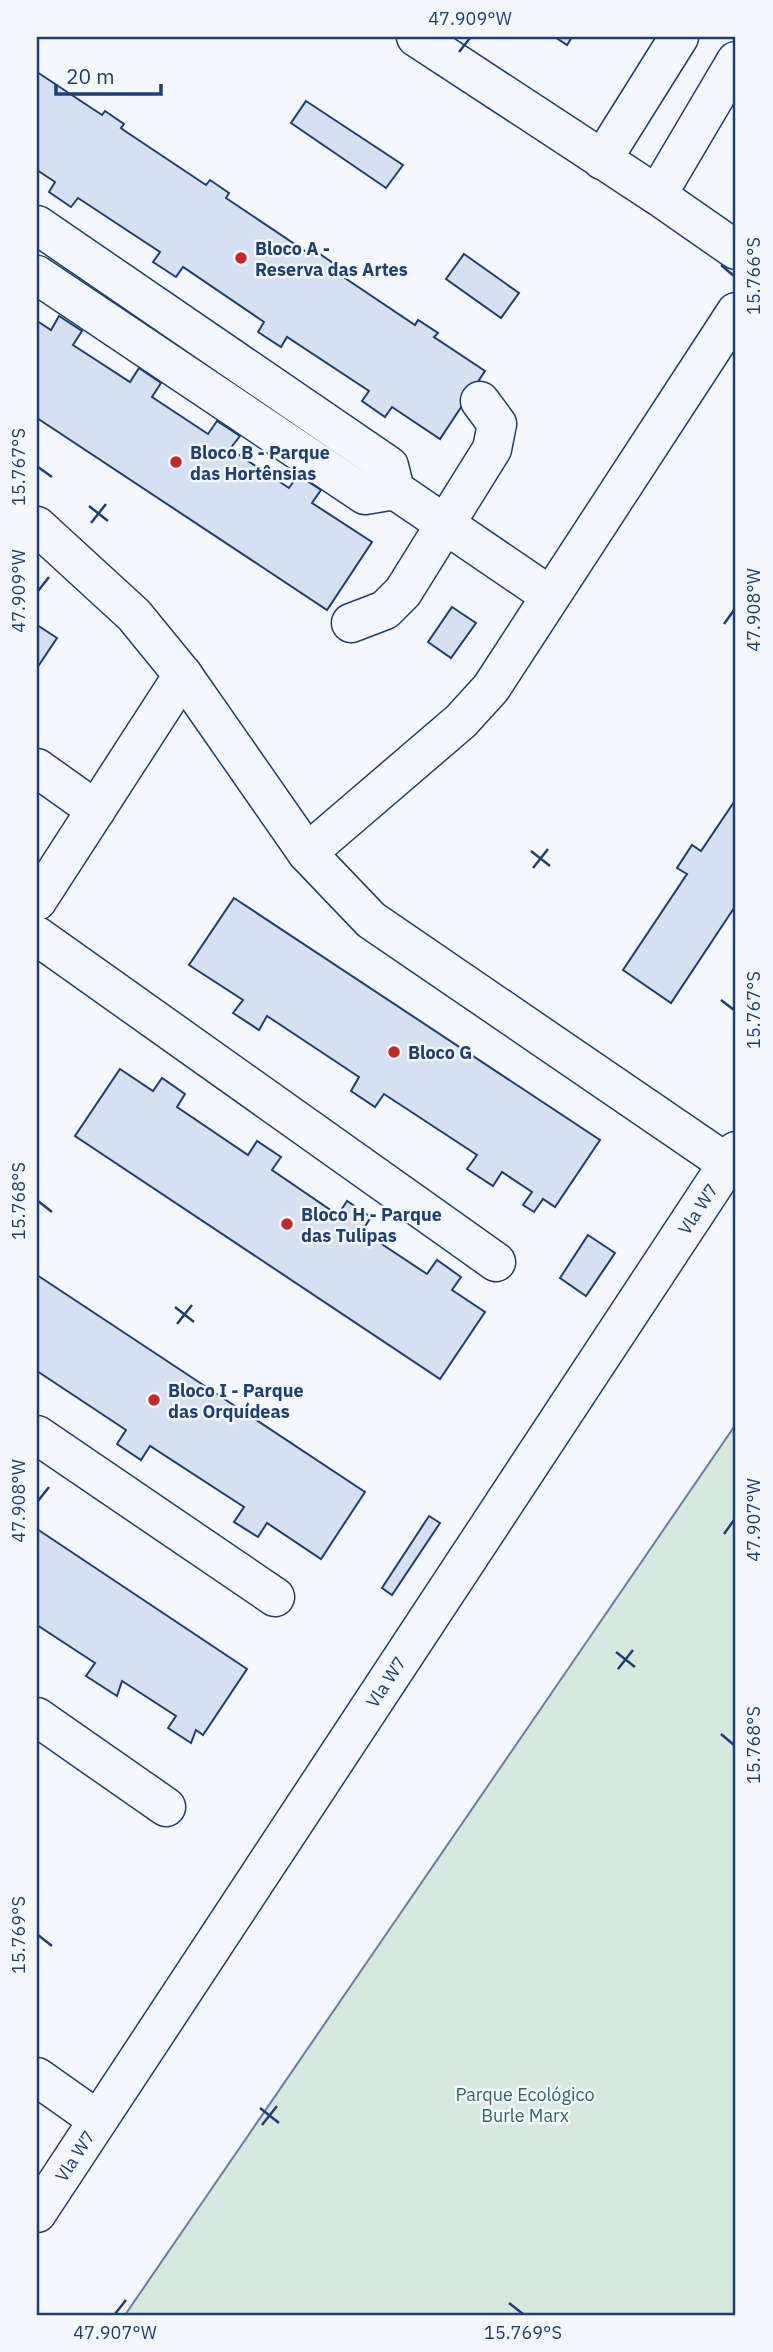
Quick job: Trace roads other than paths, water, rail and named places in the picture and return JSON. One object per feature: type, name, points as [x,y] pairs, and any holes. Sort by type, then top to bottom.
[{"type":"street","points":[[415,37],[657,195],[736,250]]},
{"type":"street","points":[[602,160],[679,37]]},
{"type":"street","points":[[657,195],[736,61]]},
{"type":"street","points":[[37,225],[389,466],[395,490],[549,595]]},
{"type":"street","points":[[37,275],[365,495],[395,490]]},
{"type":"street","points":[[307,853],[461,721],[491,688],[549,595],[736,312]]},
{"type":"street","points":[[351,623],[385,610],[403,592],[492,449],[497,424],[480,401]]},
{"type":"street","points":[[37,526],[134,615],[183,675],[307,853],[371,920],[732,1158]]},
{"type":"street","points":[[37,901],[183,675]]},
{"type":"street","points":[[37,768],[96,810]]},
{"type":"street","points":[[37,936],[496,1262]]},
{"type":"street","name":"Vla W7","points":[[37,2213],[732,1158]]},
{"type":"street","points":[[37,1435],[275,1597]]},
{"type":"street","points":[[37,1717],[166,1807]]},
{"type":"street","points":[[37,2077],[98,2120]]},
{"type":"place","name":"Bloco A - Reserva das Artes","points":[[241,258]]},
{"type":"place","name":"Bloco B - Parque das Hortênsias","points":[[176,462]]},
{"type":"place","name":"Bloco G","points":[[394,1052]]},
{"type":"place","name":"Bloco H - Parque das Tulipas","points":[[287,1224]]},
{"type":"place","name":"Bloco I - Parque das Orquídeas","points":[[154,1400]]},
{"type":"park label","name":"Parque Ecológico Burle Marx","points":[[525,2104]]}]
